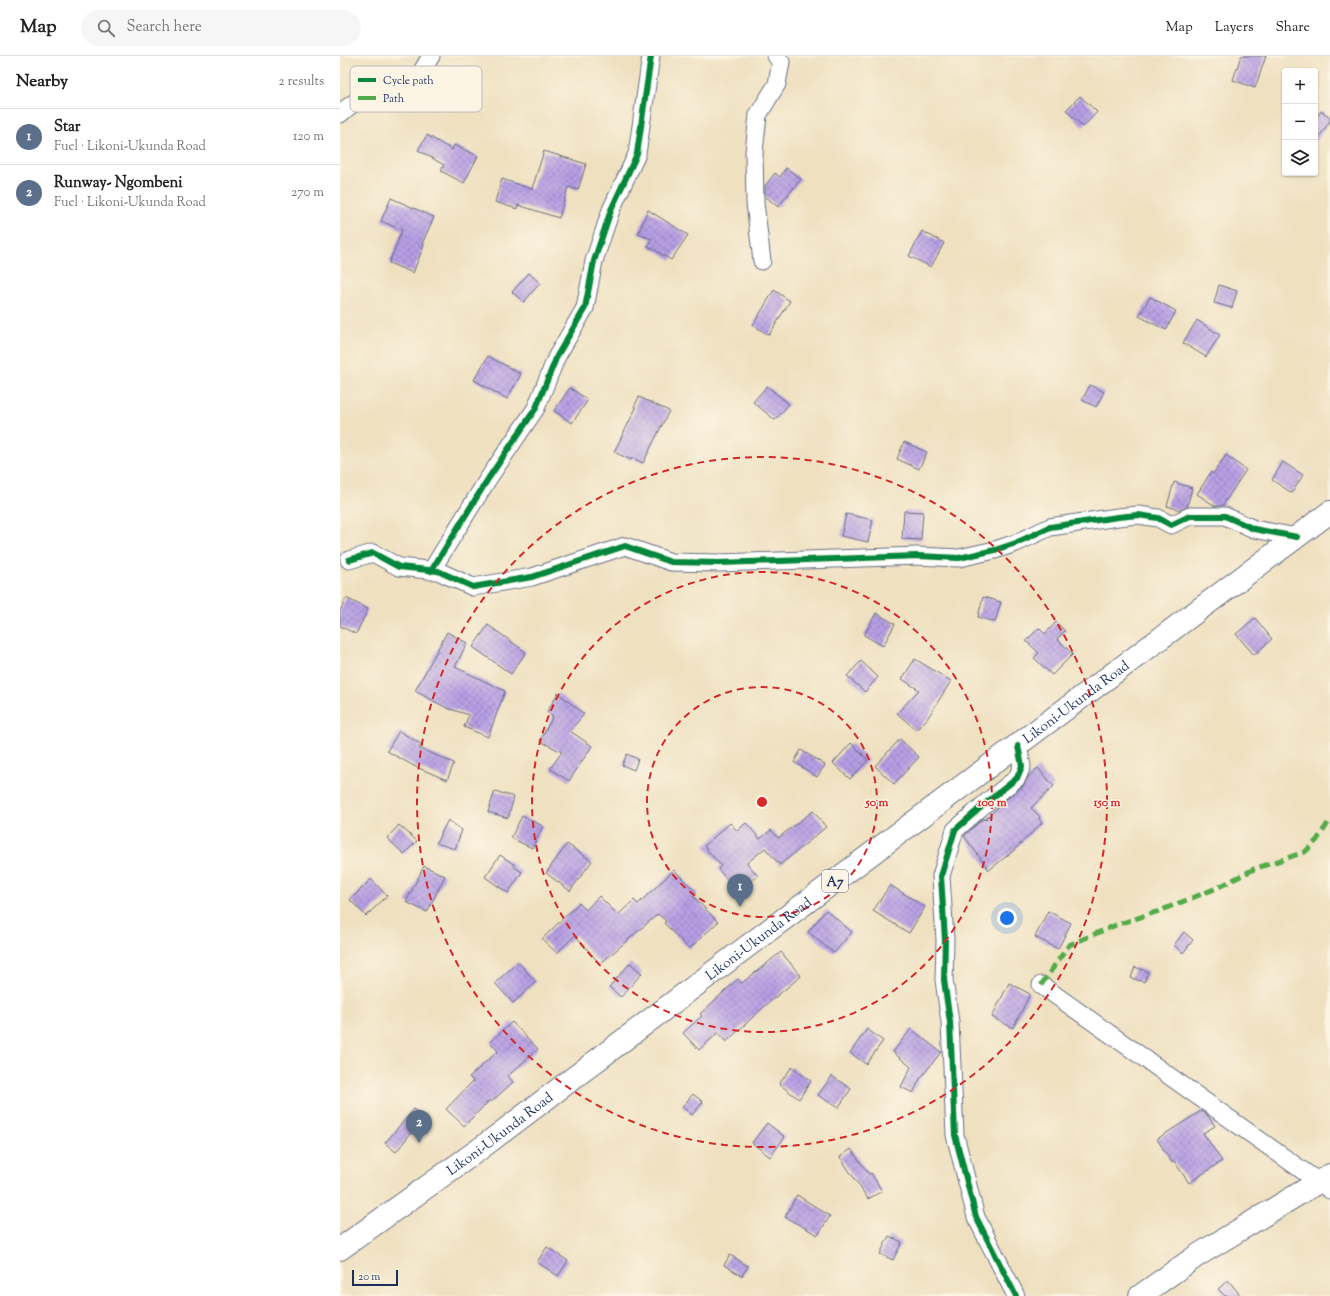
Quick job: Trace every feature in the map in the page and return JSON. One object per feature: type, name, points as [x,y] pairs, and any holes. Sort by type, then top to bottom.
[{"type":"main road","name":"Likoni-Ukunda Road","points":[[340,1249],[481,1148],[749,945],[1330,512]]},
{"type":"main road","points":[[1140,1296],[1198,1255],[1326,1183]]},
{"type":"street","points":[[425,66],[431,56]]},
{"type":"street","points":[[431,571],[488,479],[536,408],[557,356],[585,308],[594,261],[611,210],[637,154],[651,56]]},
{"type":"street","points":[[762,261],[755,203],[754,152],[758,115],[777,84],[781,62],[776,56]]},
{"type":"street","points":[[340,114],[350,105]]},
{"type":"street","points":[[349,560],[373,553],[399,567],[438,572],[473,587],[532,577],[625,546],[671,562],[733,562],[918,556],[959,558],[995,550],[1016,543],[1050,527],[1138,515],[1158,518],[1170,525],[1190,516],[1225,516],[1254,529],[1297,537]]},
{"type":"street","points":[[1016,1296],[976,1217],[955,1135],[950,1022],[944,980],[941,876],[955,830],[986,802],[1017,778],[1022,766],[1018,746]]},
{"type":"street","points":[[1041,985],[1326,1183]]},
{"type":"building","points":[[1241,56],[1266,56],[1255,88],[1233,80]]},
{"type":"building","points":[[1080,96],[1097,112],[1083,127],[1066,110]]},
{"type":"building","points":[[1321,111],[1330,117],[1330,121],[1318,139],[1318,116]]},
{"type":"building","points":[[427,135],[452,150],[454,145],[478,156],[464,183],[441,171],[444,165],[418,150]]},
{"type":"building","points":[[544,151],[586,164],[578,190],[568,187],[559,218],[518,205],[517,209],[495,202],[502,179],[532,189]]},
{"type":"building","points":[[786,168],[801,179],[778,207],[765,196],[765,186],[775,173],[780,177]]},
{"type":"building","points":[[391,198],[434,217],[422,244],[424,245],[413,273],[389,263],[402,230],[381,221]]},
{"type":"building","points":[[648,210],[688,235],[671,260],[648,246],[652,239],[638,234]]},
{"type":"building","points":[[922,231],[944,243],[931,267],[909,256]]},
{"type":"building","points":[[529,273],[540,283],[524,302],[512,292]]},
{"type":"building","points":[[1219,285],[1237,291],[1232,308],[1214,303]]},
{"type":"building","points":[[774,290],[790,301],[769,335],[753,325]]},
{"type":"building","points":[[1150,297],[1176,311],[1166,330],[1139,316]]},
{"type":"building","points":[[1197,320],[1220,335],[1206,357],[1183,343]]},
{"type":"building","points":[[488,356],[521,374],[507,399],[474,380]]},
{"type":"building","points":[[1090,385],[1104,392],[1096,407],[1082,400]]},
{"type":"building","points":[[767,386],[789,404],[775,420],[753,402]]},
{"type":"building","points":[[570,388],[588,400],[572,423],[554,411]]},
{"type":"building","points":[[639,397],[669,411],[643,463],[632,458],[631,460],[614,452],[636,408],[634,407]]},
{"type":"building","points":[[904,442],[927,452],[919,469],[897,459]]},
{"type":"building","points":[[1226,455],[1246,470],[1222,506],[1215,506],[1197,494],[1211,472],[1213,474]]},
{"type":"building","points":[[1283,462],[1303,475],[1292,493],[1272,480]]},
{"type":"building","points":[[1174,482],[1192,488],[1187,507],[1180,510],[1167,506]]},
{"type":"building","points":[[904,511],[923,512],[921,540],[902,539]]},
{"type":"building","points":[[846,514],[873,520],[868,542],[841,536]]},
{"type":"building","points":[[983,597],[1001,602],[995,622],[978,617]]},
{"type":"building","points":[[346,598],[368,609],[356,634],[340,626],[340,611]]},
{"type":"building","points":[[876,613],[895,624],[883,646],[864,635]]},
{"type":"building","points":[[1255,618],[1272,639],[1254,655],[1236,634]]},
{"type":"building","points":[[1056,622],[1065,631],[1057,639],[1073,654],[1052,675],[1034,658],[1039,653],[1026,641],[1039,628],[1045,634]]},
{"type":"building","points":[[488,625],[526,652],[511,674],[473,647]]},
{"type":"building","points":[[447,632],[467,643],[455,667],[505,691],[488,737],[464,727],[469,715],[447,708],[415,691]]},
{"type":"building","points":[[915,659],[951,681],[927,719],[916,730],[897,713],[919,690],[902,679]]},
{"type":"building","points":[[861,661],[878,677],[865,692],[847,676]]},
{"type":"building","points":[[558,693],[584,714],[570,731],[592,746],[569,781],[550,769],[562,752],[540,741],[553,716],[547,712]]},
{"type":"building","points":[[399,731],[421,744],[419,748],[454,763],[447,780],[414,766],[387,751]]},
{"type":"building","points":[[900,739],[919,757],[894,784],[875,766]]},
{"type":"building","points":[[851,743],[868,760],[850,779],[833,763]]},
{"type":"building","points":[[801,750],[825,765],[817,777],[794,762]]},
{"type":"building","points":[[627,754],[638,759],[634,770],[622,765]]},
{"type":"building","points":[[1038,768],[1054,786],[1031,808],[1040,817],[1039,819],[1042,823],[1012,852],[989,870],[964,836],[984,818],[985,820],[1002,803],[1023,786],[1028,777]]},
{"type":"building","points":[[495,791],[514,797],[508,818],[488,812]]},
{"type":"building","points":[[813,811],[826,827],[780,865],[765,848],[747,863],[758,876],[738,893],[718,869],[721,866],[704,846],[730,823],[737,831],[746,823],[760,839],[771,830],[778,838]]},
{"type":"building","points":[[522,816],[543,826],[532,848],[511,838]]},
{"type":"building","points":[[448,820],[462,830],[455,849],[436,843]]},
{"type":"building","points":[[399,825],[417,841],[404,854],[387,838]]},
{"type":"building","points":[[567,844],[592,861],[570,891],[546,873]]},
{"type":"building","points":[[500,855],[515,865],[514,867],[522,872],[508,893],[485,877]]},
{"type":"building","points":[[424,866],[445,876],[427,912],[406,902]]},
{"type":"building","points":[[674,870],[697,893],[693,896],[718,922],[689,949],[664,923],[666,921],[658,914],[600,964],[575,935],[557,953],[542,939],[579,903],[586,910],[599,896],[618,915],[634,900],[638,904]]},
{"type":"building","points":[[371,879],[387,896],[366,916],[350,900]]},
{"type":"building","points":[[890,885],[925,907],[909,933],[873,911]]},
{"type":"building","points":[[826,910],[852,932],[834,953],[808,932]]},
{"type":"building","points":[[1048,911],[1071,923],[1058,949],[1035,937]]},
{"type":"building","points":[[1184,932],[1193,940],[1183,953],[1174,945]]},
{"type":"building","points":[[781,952],[801,976],[765,1006],[726,1042],[718,1033],[699,1050],[683,1033],[702,1016],[700,1014],[738,979],[742,983]]},
{"type":"building","points":[[518,962],[536,982],[513,1003],[495,983]]},
{"type":"building","points":[[630,963],[642,973],[621,997],[609,987]]},
{"type":"building","points":[[1135,967],[1148,972],[1144,982],[1131,978]]},
{"type":"building","points":[[1009,983],[1030,994],[1013,1028],[992,1017]]},
{"type":"building","points":[[512,1022],[538,1049],[508,1076],[513,1082],[491,1102],[490,1100],[464,1126],[446,1109],[473,1081],[469,1077],[498,1051],[490,1042]]},
{"type":"building","points":[[867,1029],[883,1041],[866,1064],[850,1053]]},
{"type":"building","points":[[911,1029],[941,1052],[920,1079],[913,1093],[901,1087],[911,1067],[893,1052]]},
{"type":"building","points":[[792,1067],[811,1081],[799,1099],[779,1084]]},
{"type":"building","points":[[832,1076],[851,1089],[838,1108],[818,1095]]},
{"type":"building","points":[[693,1094],[703,1102],[692,1115],[682,1107]]},
{"type":"building","points":[[414,1109],[427,1119],[417,1132],[414,1129],[396,1152],[385,1143]]},
{"type":"building","points":[[1201,1111],[1208,1116],[1215,1126],[1203,1133],[1222,1161],[1189,1183],[1174,1161],[1172,1163],[1157,1139]]},
{"type":"building","points":[[767,1123],[785,1137],[770,1157],[752,1143]]},
{"type":"building","points":[[851,1149],[869,1174],[871,1173],[882,1191],[868,1199],[840,1157]]},
{"type":"building","points":[[797,1195],[830,1216],[818,1235],[785,1217]]},
{"type":"building","points":[[889,1236],[902,1242],[893,1260],[880,1254]]},
{"type":"building","points":[[547,1247],[568,1261],[558,1276],[537,1262]]},
{"type":"building","points":[[730,1255],[748,1266],[742,1276],[724,1265]]},
{"type":"building","points":[[1228,1280],[1241,1296],[1225,1296],[1218,1289]]},
{"type":"marked path","points":[[1041,985],[1069,945],[1116,925],[1159,911],[1217,888],[1254,869],[1305,852],[1317,840],[1330,820]]},
{"type":"cycle path","points":[[431,571],[488,479],[536,408],[557,356],[585,308],[594,261],[611,210],[637,154],[651,56]]},
{"type":"cycle path","points":[[349,560],[373,553],[399,567],[438,571],[473,587],[532,577],[625,546],[671,562],[719,563],[918,556],[959,558],[995,550],[1016,543],[1050,527],[1138,515],[1158,518],[1171,525],[1190,516],[1225,516],[1254,529],[1297,537]]},
{"type":"cycle path","points":[[1016,1296],[976,1217],[955,1135],[950,1022],[944,980],[945,940],[941,876],[955,830],[1017,778],[1022,766],[1018,746]]},
{"type":"place","name":"Star","points":[[740,907]]},
{"type":"place","name":"Runway- Ngombeni","points":[[419,1143]]}]
